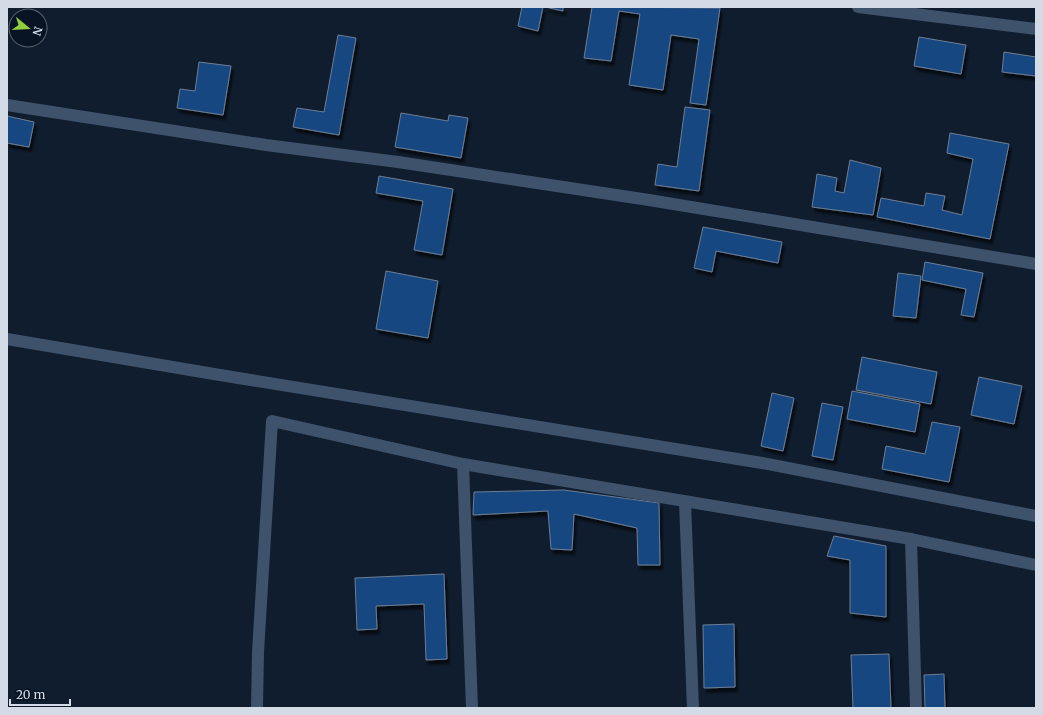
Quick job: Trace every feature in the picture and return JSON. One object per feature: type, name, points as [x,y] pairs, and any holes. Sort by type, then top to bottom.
[{"type":"street","points":[[858,7],[1036,29]]},
{"type":"street","points":[[7,104],[266,145],[398,162],[649,200],[1036,264]]},
{"type":"street","points":[[7,340],[762,463],[1036,516]]},
{"type":"street","points":[[257,708],[258,652],[272,421],[463,464],[911,539],[1036,565]]},
{"type":"street","points":[[463,464],[472,708]]},
{"type":"street","points":[[685,502],[693,708]]},
{"type":"street","points":[[911,539],[916,708]]},
{"type":"building","points":[[522,7],[543,7],[538,31],[518,26]]},
{"type":"building","points":[[545,7],[563,7],[563,11]]},
{"type":"building","points":[[592,7],[720,8],[706,105],[690,103],[699,39],[671,35],[663,90],[629,85],[640,14],[619,11],[611,61],[584,58]]},
{"type":"building","points":[[338,35],[356,38],[339,135],[293,127],[297,108],[324,112]]},
{"type":"building","points":[[919,37],[966,45],[961,74],[914,66]]},
{"type":"building","points":[[1004,52],[1036,57],[1036,76],[1002,72]]},
{"type":"building","points":[[199,62],[231,66],[223,115],[177,108],[180,89],[195,91]]},
{"type":"building","points":[[685,107],[710,110],[699,191],[655,185],[658,164],[677,167]]},
{"type":"building","points":[[401,113],[448,121],[449,115],[468,118],[461,158],[395,147]]},
{"type":"building","points":[[7,116],[34,122],[29,147],[7,143]]},
{"type":"building","points":[[950,133],[1009,144],[990,239],[877,217],[881,198],[924,206],[926,193],[945,196],[942,210],[962,215],[973,159],[947,153]]},
{"type":"building","points":[[850,160],[881,168],[873,215],[812,207],[817,174],[837,178],[835,191],[844,193]]},
{"type":"building","points":[[379,176],[453,189],[442,255],[414,250],[423,201],[376,193]]},
{"type":"building","points":[[703,227],[782,242],[778,263],[716,251],[712,272],[694,268]]},
{"type":"building","points":[[925,262],[983,273],[974,317],[961,315],[966,289],[922,280]]},
{"type":"building","points":[[386,271],[438,281],[428,338],[376,329]]},
{"type":"building","points":[[898,273],[921,276],[916,318],[893,316]]},
{"type":"building","points":[[862,357],[937,372],[931,404],[856,390]]},
{"type":"building","points":[[979,377],[1022,386],[1014,424],[971,415]]},
{"type":"building","points":[[852,391],[920,404],[915,432],[847,419]]},
{"type":"building","points":[[772,393],[794,398],[783,451],[761,446]]},
{"type":"building","points":[[822,403],[843,407],[833,460],[812,456]]},
{"type":"building","points":[[932,422],[960,427],[949,482],[882,469],[886,446],[925,454]]},
{"type":"building","points":[[564,490],[659,503],[660,565],[638,565],[637,528],[574,514],[572,550],[551,549],[548,511],[473,515],[474,492]]},
{"type":"building","points":[[834,536],[886,546],[886,617],[850,613],[850,560],[827,556]]},
{"type":"building","points":[[444,574],[447,659],[426,660],[424,604],[376,606],[377,629],[357,630],[355,578]]},
{"type":"building","points":[[734,624],[735,687],[704,688],[703,625]]},
{"type":"building","points":[[889,654],[891,708],[853,708],[851,655]]},
{"type":"building","points":[[944,674],[945,708],[925,708],[924,675]]}]
